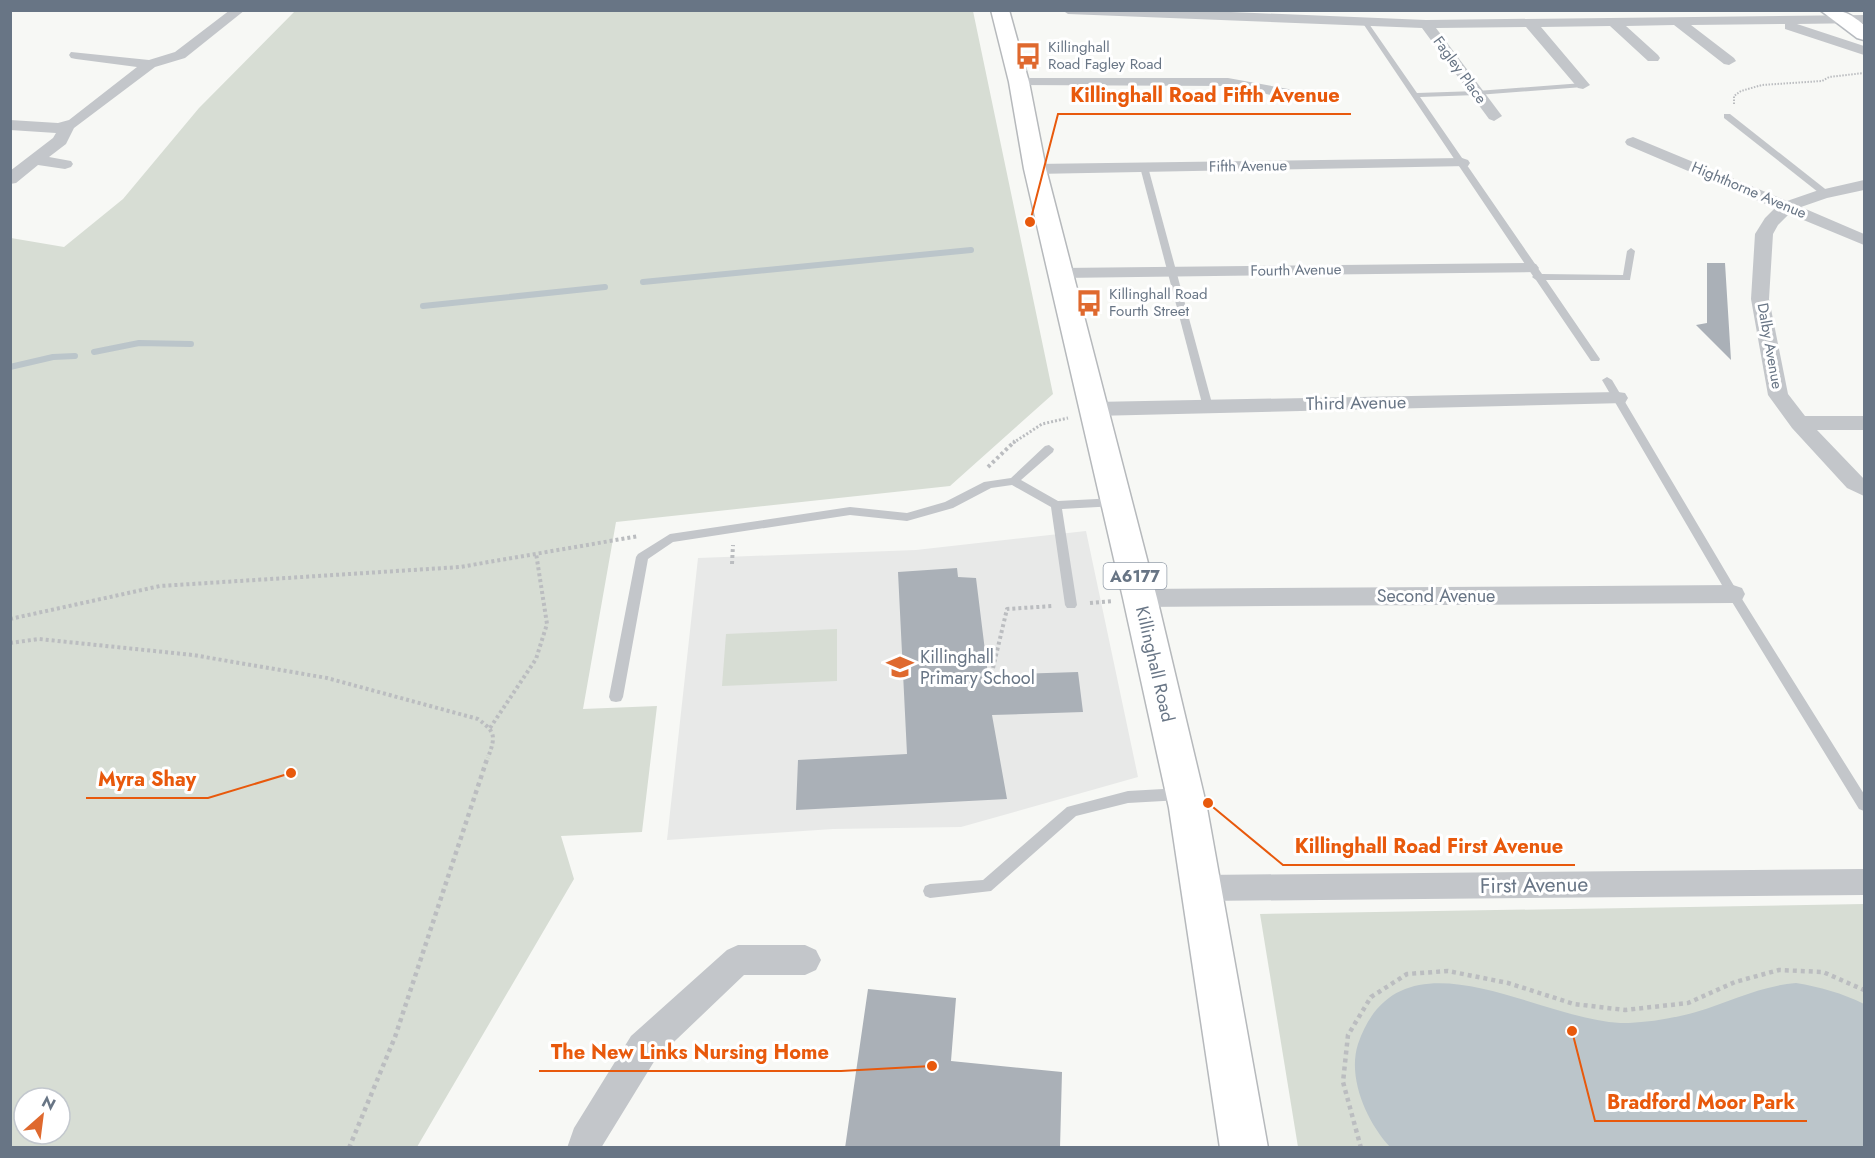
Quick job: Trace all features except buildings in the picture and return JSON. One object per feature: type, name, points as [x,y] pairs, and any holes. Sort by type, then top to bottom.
[{"type":"main road","name":"Killinghall Road","points":[[1000,10],[1019,82],[1035,169],[1140,598],[1185,794],[1203,888],[1244,1148]]},
{"type":"main road","points":[[1829,10],[1856,20],[1864,34]]},
{"type":"street","points":[[10,179],[60,141],[67,127],[150,64],[180,55],[239,10]]},
{"type":"street","points":[[1068,10],[1368,16],[1381,22],[1426,24],[1856,20]]},
{"type":"street","points":[[1756,10],[1777,21],[1864,51]]},
{"type":"street","points":[[1677,21],[1729,62]]},
{"type":"street","points":[[1614,22],[1653,58]]},
{"type":"street","name":"Fagley Place","points":[[1426,24],[1494,116]]},
{"type":"street","points":[[1531,24],[1583,85]]},
{"type":"street","points":[[76,55],[150,64]]},
{"type":"street","points":[[1019,82],[1228,82],[1305,97]]},
{"type":"street","points":[[10,125],[50,129],[67,127]]},
{"type":"street","name":"Highthorne Avenue","points":[[1633,142],[1864,240]]},
{"type":"street","points":[[36,160],[65,164]]},
{"type":"street","name":"Fifth Avenue","points":[[1035,169],[1462,163]]},
{"type":"street","name":"Dalby Avenue","points":[[1864,185],[1826,194],[1790,207],[1777,215],[1767,226],[1764,234],[1760,299],[1778,395],[1799,423],[1855,483],[1864,489]]},
{"type":"street","name":"Fourth Avenue","points":[[1061,273],[1534,272]]},
{"type":"street","name":"Third Avenue","points":[[1094,411],[1618,398]]},
{"type":"street","points":[[1799,423],[1864,423]]},
{"type":"street","name":"Second Avenue","points":[[1140,598],[1733,594]]},
{"type":"street","name":"First Avenue","points":[[1203,888],[1864,882]]},
{"type":"street","points":[[584,1148],[586,1140],[643,1048],[738,960],[805,960]]},
{"type":"lane","points":[[1368,16],[1415,94],[1594,359]]},
{"type":"lane","points":[[1415,94],[1477,93],[1583,85]]},
{"type":"lane","points":[[1727,116],[1826,194]]},
{"type":"lane","points":[[1144,167],[1208,407]]},
{"type":"lane","points":[[1534,272],[1627,278],[1631,251]]},
{"type":"lane","points":[[1607,380],[1733,594],[1864,805]]},
{"type":"lane","points":[[616,697],[642,558],[670,538],[850,511],[907,517],[949,505],[988,485],[1014,481],[1049,449]]},
{"type":"lane","points":[[1014,481],[1056,505],[1116,502]]},
{"type":"lane","points":[[1056,505],[1071,605]]},
{"type":"lane","points":[[930,891],[986,886],[1072,811],[1128,797],[1185,794]]},
{"type":"path","points":[[1727,116],[1734,106],[1734,96],[1740,90],[1760,85],[1822,81],[1829,77],[1864,73]]},
{"type":"path","points":[[985,471],[1028,430],[1045,421],[1094,411]]},
{"type":"path","points":[[732,564],[733,528]]},
{"type":"path","points":[[10,620],[160,585],[460,567],[645,536]]},
{"type":"path","points":[[490,728],[536,658],[547,624],[536,553]]},
{"type":"path","points":[[993,668],[1007,609],[1140,598]]},
{"type":"path","points":[[10,642],[39,639],[193,655],[327,678],[478,719],[490,728],[494,740],[395,1037],[349,1148]]},
{"type":"path","points":[[1361,1148],[1342,1082],[1347,1035],[1371,997],[1407,974],[1448,970],[1508,983],[1574,1004],[1625,1010],[1688,1003],[1736,982],[1779,970],[1823,972],[1864,990]]},
{"type":"shaded area","points":[[296,10],[973,11],[1053,394],[950,486],[616,522],[583,709],[657,706],[642,832],[561,836],[574,879],[417,1147],[11,1147],[11,238],[64,247],[123,199],[199,108]]},
{"type":"shaded area","name":"Killinghall Primary School","points":[[1086,531],[1138,777],[961,827],[833,829],[667,840],[698,558],[916,550]]},
{"type":"shaded area","points":[[837,629],[837,681],[722,686],[726,634]]},
{"type":"shaded area","points":[[1864,904],[1864,1147],[1298,1147],[1260,914]]},
{"type":"shaded area","points":[[1440,983],[1478,988],[1595,1020],[1629,1023],[1688,1014],[1757,991],[1796,983],[1831,991],[1864,1004],[1864,1147],[1390,1147],[1367,1112],[1357,1085],[1355,1057],[1358,1044],[1379,1007],[1407,988]]},
{"type":"waterway","points":[[643,282],[971,250]]},
{"type":"waterway","points":[[423,306],[605,287]]},
{"type":"waterway","points":[[94,352],[139,343],[191,344]]},
{"type":"waterway","points":[[10,367],[53,357],[75,356]]},
{"type":"place","name":"Killinghall Road Fagley Road","points":[[1028,56]]},
{"type":"place","name":"Killinghall Road Fifth Avenue","points":[[1030,222]]},
{"type":"place","name":"Killinghall Road Fourth Street","points":[[1089,303]]},
{"type":"place","name":"Killinghall Primary School","points":[[900,667]]},
{"type":"place","name":"Myra Shay","points":[[291,773]]},
{"type":"place","name":"Killinghall Road First Avenue","points":[[1208,803]]},
{"type":"place","name":"Bradford Moor Park","points":[[1572,1031]]},
{"type":"place","name":"The New Links Nursing Home","points":[[932,1066]]}]
